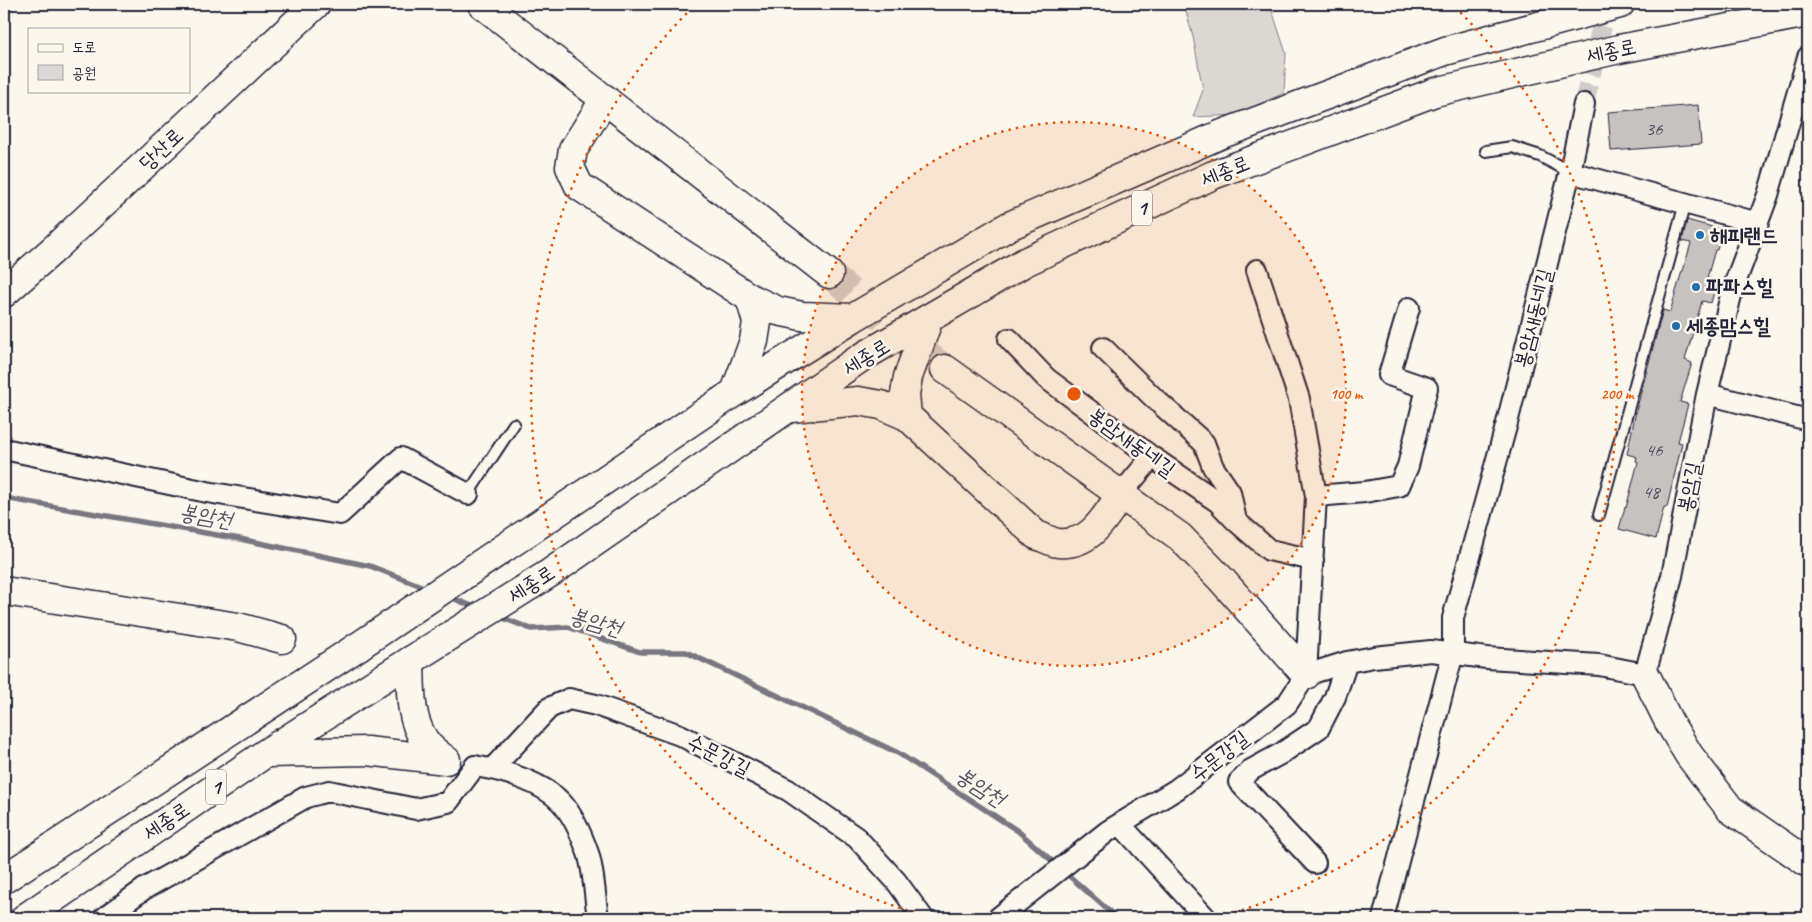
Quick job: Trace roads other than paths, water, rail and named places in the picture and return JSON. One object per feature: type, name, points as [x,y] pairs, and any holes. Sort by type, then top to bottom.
[{"type":"main road","name":"당산로","points":[[4,292],[54,249],[316,4]]},
{"type":"main road","points":[[482,4],[829,274]]},
{"type":"main road","name":"세종로","points":[[4,879],[359,646],[735,392],[853,318],[1009,226],[1222,134],[1445,51],[1620,4]]},
{"type":"main road","name":"세종로","points":[[25,918],[266,753],[550,573],[859,359],[1026,262],[1213,175],[1435,92],[1619,49],[1808,13]]},
{"type":"main road","points":[[605,99],[573,150],[570,167],[579,186],[750,298],[778,311],[802,316],[853,318]]},
{"type":"main road","points":[[735,392],[754,341],[758,322],[750,298]]},
{"type":"main road","points":[[907,416],[905,394],[908,377],[929,318]]},
{"type":"main road","points":[[945,369],[1180,537],[1222,579],[1306,675]]},
{"type":"main road","points":[[788,408],[858,401],[881,405],[907,416],[1036,534],[1058,543],[1079,540],[1096,530],[1120,494]]},
{"type":"main road","points":[[4,591],[238,627],[282,639]]},
{"type":"main road","points":[[410,661],[412,704],[416,725],[426,743],[446,760]]},
{"type":"main road","points":[[1646,674],[1669,722],[1689,755],[1730,809],[1808,864]]},
{"type":"main road","points":[[266,753],[367,751],[446,760]]},
{"type":"street","name":"봉암길","points":[[1646,674],[1672,576],[1707,394],[1732,291],[1758,223],[1808,57]]},
{"type":"street","name":"봉암새동네길","points":[[1383,918],[1453,653],[1453,618],[1507,423],[1570,172],[1584,104]]},
{"type":"street","points":[[1570,172],[1758,223]]},
{"type":"street","points":[[1257,270],[1299,399],[1316,496],[1306,675],[1347,662],[1431,651],[1487,658],[1599,665],[1646,674]]},
{"type":"street","points":[[1316,496],[1365,492],[1399,486],[1408,466],[1427,388],[1389,375],[1409,308]]},
{"type":"street","name":"봉암새동네길","points":[[1009,339],[1046,378],[1152,457],[1218,502],[1269,550],[1313,560]]},
{"type":"street","name":"봉암새동네길","points":[[1103,348],[1155,399],[1204,443],[1213,468],[1230,492],[1236,521]]},
{"type":"street","points":[[1707,394],[1808,420]]},
{"type":"street","points":[[4,449],[197,490],[340,514],[401,458],[468,494]]},
{"type":"street","points":[[1120,494],[1152,457]]},
{"type":"street","points":[[1315,864],[1239,782],[1251,770],[1282,753],[1319,728],[1335,697],[1347,662]]},
{"type":"street","name":"수문강길","points":[[998,918],[1114,827],[1176,789],[1286,704],[1306,675]]},
{"type":"street","name":"수문강길","points":[[104,918],[144,889],[306,797],[329,791],[416,809],[448,802],[549,708],[568,699],[596,704],[680,735],[788,790],[857,838],[896,880],[923,918]]},
{"type":"street","points":[[446,760],[484,767],[532,782],[560,802],[575,824],[588,855],[598,918]]},
{"type":"street","points":[[1114,827],[1206,918]]},
{"type":"lane","points":[[1619,49],[1760,11]]},
{"type":"lane","points":[[1486,151],[1512,146],[1540,156],[1570,172]]},
{"type":"lane","points":[[1599,515],[1685,204]]},
{"type":"lane","points":[[468,494],[514,424]]},
{"type":"waterway","name":"봉암천","points":[[4,498],[240,539],[370,566],[429,589]]},
{"type":"waterway","name":"봉암천","points":[[447,596],[477,608]]},
{"type":"waterway","name":"봉암천","points":[[498,616],[531,629],[568,627],[640,652],[686,652],[898,753],[1018,831],[1117,918]]},
{"type":"tunnel","points":[[1584,104],[1607,4]]},
{"type":"tunnel","points":[[829,274],[945,369]]},
{"type":"place","name":"해피랜드","points":[[1700,235]]},
{"type":"place","name":"파파스힐","points":[[1696,287]]},
{"type":"place","name":"세종맘스힐","points":[[1676,326]]}]
